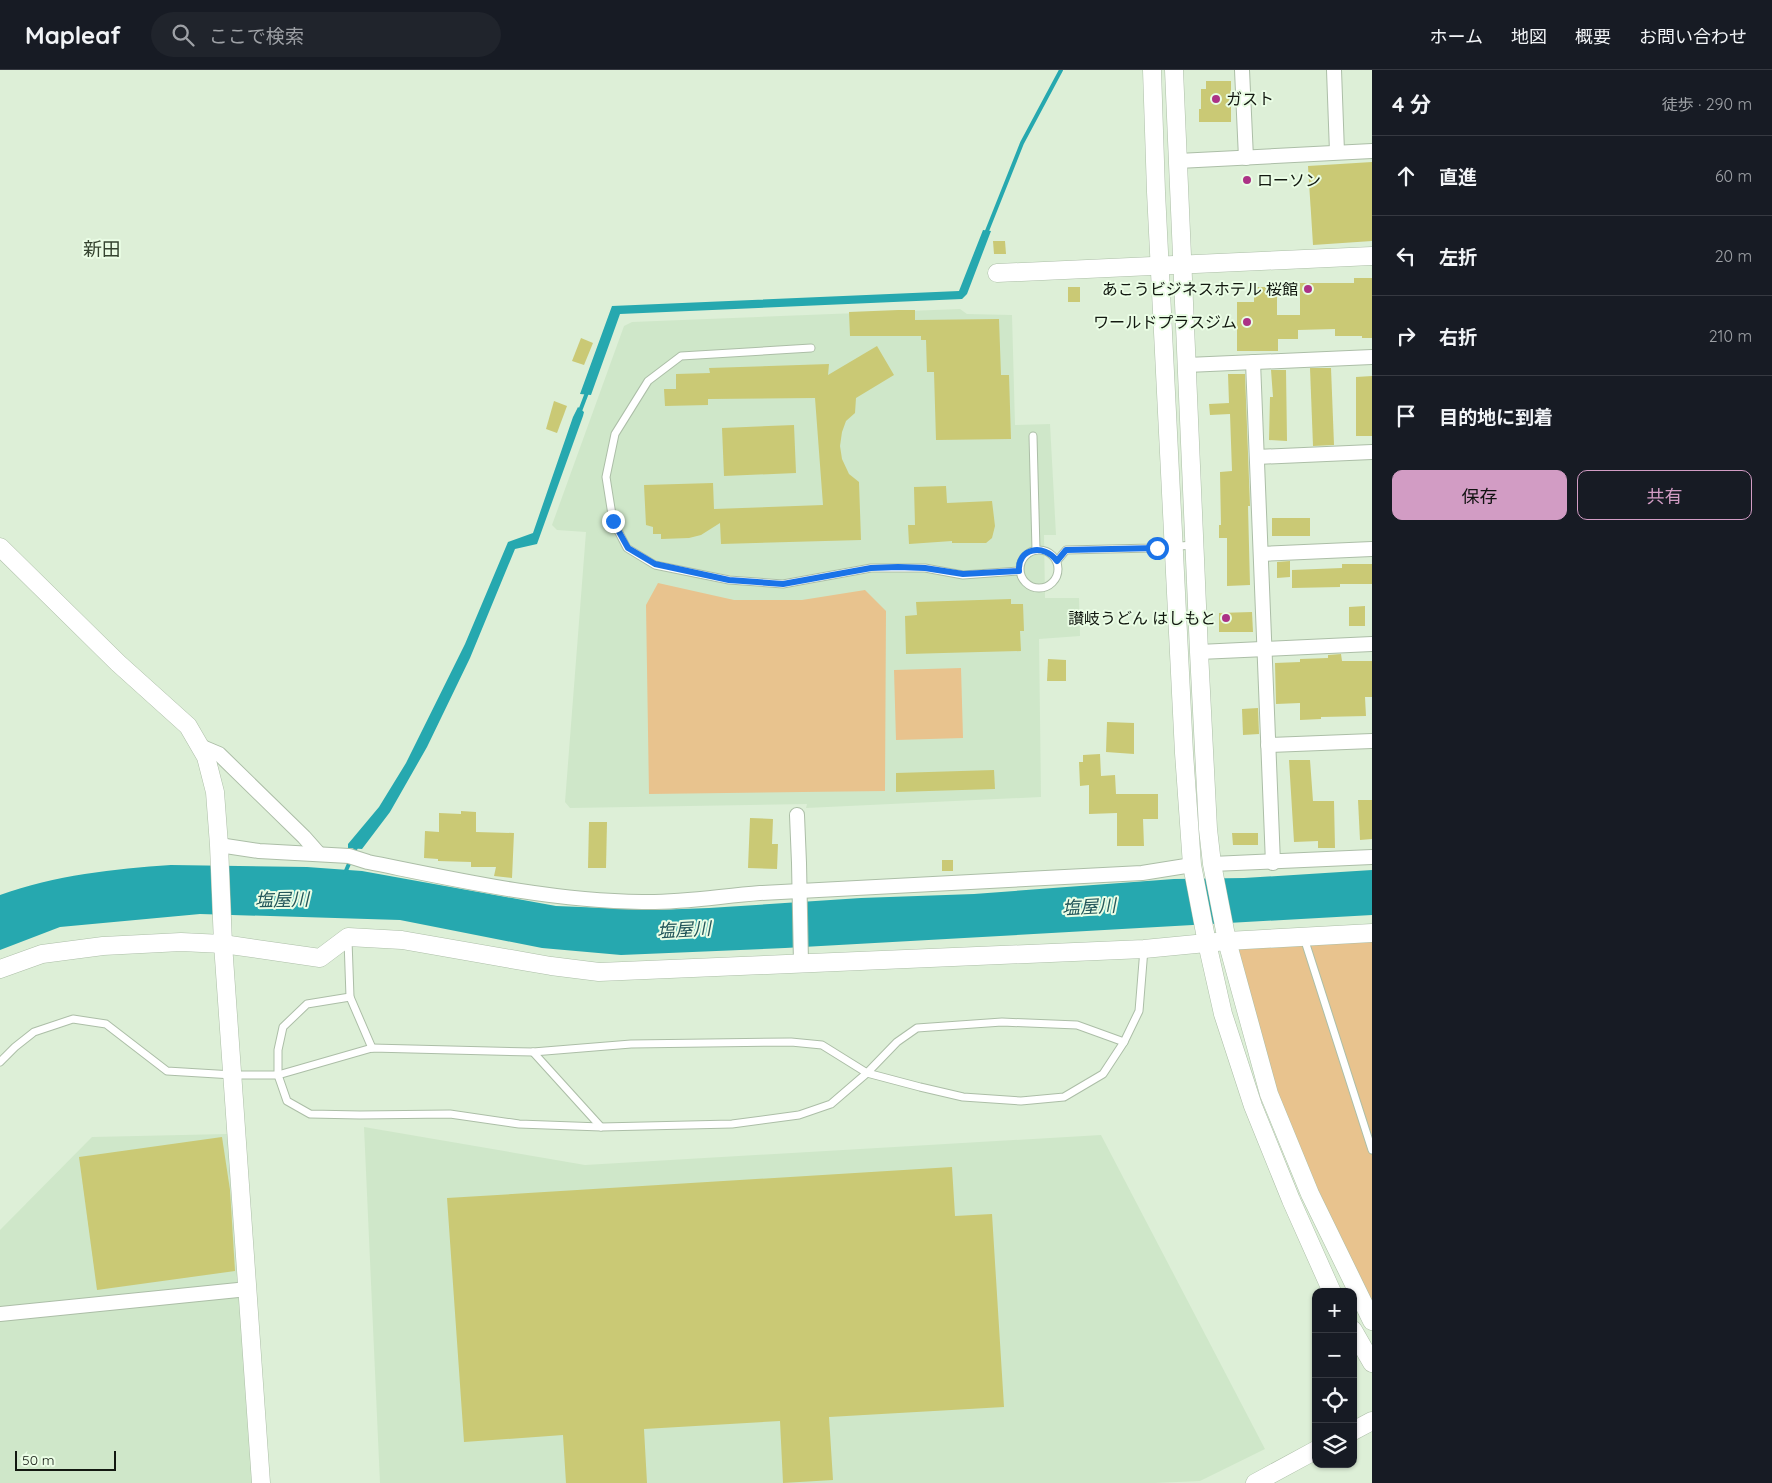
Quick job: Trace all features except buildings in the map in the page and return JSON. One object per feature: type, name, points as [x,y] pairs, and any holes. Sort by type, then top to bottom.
[{"type":"street","points":[[1152,70],[1173,545],[1192,865],[1223,1014],[1253,1106],[1291,1200],[1330,1288]]},
{"type":"street","points":[[1174,70],[1199,652],[1208,829],[1212,864],[1227,941],[1269,1094],[1310,1194],[1372,1321]]},
{"type":"street","points":[[1242,70],[1246,158]]},
{"type":"street","points":[[1334,70],[1337,152]]},
{"type":"street","points":[[1178,162],[1372,151]]},
{"type":"street","points":[[997,272],[1372,256]]},
{"type":"street","points":[[1187,364],[1372,357]]},
{"type":"street","points":[[1253,362],[1273,862]]},
{"type":"street","points":[[1257,458],[1372,452]]},
{"type":"street","points":[[0,547],[118,664],[188,726],[206,757],[215,792],[220,850],[223,944],[261,1483]]},
{"type":"street","points":[[1261,554],[1372,549]]},
{"type":"street","points":[[1199,652],[1372,644]]},
{"type":"street","points":[[1268,746],[1372,741]]},
{"type":"street","points":[[200,746],[219,754],[319,854]]},
{"type":"street","points":[[797,815],[800,863],[801,963]]},
{"type":"street","points":[[220,850],[349,856],[375,864],[555,897],[642,902],[686,902],[718,896],[1142,873],[1192,865]]},
{"type":"street","points":[[1212,864],[1372,857]]},
{"type":"street","points":[[0,969],[42,954],[103,946],[181,942],[223,944],[320,958],[348,937],[402,940],[552,966],[599,972],[1144,949],[1227,941],[1372,933]]},
{"type":"street","points":[[0,1314],[248,1288]]},
{"type":"street","points":[[1355,1333],[1372,1363]]},
{"type":"street","points":[[1357,1428],[1372,1421]]},
{"type":"street","points":[[1255,1483],[1312,1452]]},
{"type":"lane","points":[[812,348],[681,356],[648,381],[614,434],[606,477],[613,521],[628,548],[655,564],[729,580],[783,584],[871,568],[925,568],[963,574],[1019,571]]},
{"type":"lane","points":[[1032,436],[1036,550]]},
{"type":"lane","points":[[1057,561],[1066,550],[1194,545]]},
{"type":"lane","points":[[1036,550],[1048,552],[1057,561],[1058,573],[1056,579],[1045,587],[1032,588],[1022,580],[1019,571],[1021,561],[1025,555],[1036,550]]},
{"type":"lane","points":[[348,937],[350,997],[372,1048]]},
{"type":"lane","points":[[1304,937],[1372,1150]]},
{"type":"lane","points":[[0,1062],[34,1032],[73,1019],[106,1024],[167,1071],[232,1074],[278,1075],[372,1048],[533,1052],[631,1044],[791,1042],[822,1045],[867,1072],[963,1097],[1021,1101],[1064,1097],[1103,1074],[1124,1042],[1139,1011],[1144,949]]},
{"type":"lane","points":[[350,997],[307,1004],[283,1026],[278,1050],[278,1075],[287,1101],[310,1114],[450,1114],[519,1124],[601,1127],[732,1124],[799,1115],[831,1104],[897,1042],[917,1028],[1002,1022],[1077,1025],[1124,1042]]},
{"type":"lane","points":[[533,1052],[601,1127]]},
{"type":"shaded area","points":[[960,309],[967,314],[1012,315],[1015,425],[1050,424],[1056,535],[1044,535],[1045,598],[1079,598],[1080,636],[1039,639],[1041,797],[806,808],[807,804],[570,808],[565,802],[586,532],[557,530],[552,525],[624,326],[632,322]]},
{"type":"shaded area","points":[[658,583],[734,600],[802,600],[865,590],[886,611],[885,791],[649,794],[646,605]]},
{"type":"shaded area","points":[[961,668],[963,738],[896,740],[894,670]]},
{"type":"shaded area","points":[[1372,933],[1372,1315],[1289,1143],[1227,941]]},
{"type":"shaded area","points":[[364,1127],[585,1165],[1101,1135],[1265,1449],[1200,1481],[1155,1483],[380,1483]]},
{"type":"shaded area","points":[[227,1134],[258,1483],[0,1483],[0,1230],[92,1137]]},
{"type":"water","points":[[983,230],[991,231],[967,294],[962,299],[620,314],[591,395],[580,394],[612,306],[959,291]]},
{"type":"water","points":[[578,407],[584,412],[583,416],[537,544],[515,549],[470,658],[427,747],[390,812],[362,849],[348,848],[348,844],[379,807],[406,763],[465,644],[508,542],[533,533]]},
{"type":"water","name":"塩屋川","points":[[171,865],[307,867],[362,871],[556,906],[655,910],[861,898],[974,894],[1174,879],[1244,878],[1372,870],[1372,915],[785,948],[621,955],[542,948],[400,920],[200,914],[60,927],[0,950],[0,895],[42,882],[85,874]]},
{"type":"waterway","points":[[985,236],[1022,143],[1061,70]]},
{"type":"waterway","points":[[580,411],[588,390]]},
{"type":"waterway","points":[[345,873],[357,845]]},
{"type":"place","name":"ガスト","points":[[1216,99]]},
{"type":"place","name":"ローソン","points":[[1247,180]]},
{"type":"place","name":"あこうビジネスホテル 桜館","points":[[1308,289]]},
{"type":"place","name":"ワールドプラスジム","points":[[1247,322]]},
{"type":"place","name":"讃岐うどん はしもと","points":[[1226,618]]},
{"type":"district","name":"新田","points":[[102,249]]},
{"type":"route","points":[[613,521],[628,548],[655,564],[729,580],[783,584],[871,568],[925,568],[955,574],[1019,571],[1021,561],[1025,555],[1030,551],[1036,550],[1048,552],[1057,561],[1066,550],[1157,548]]}]
